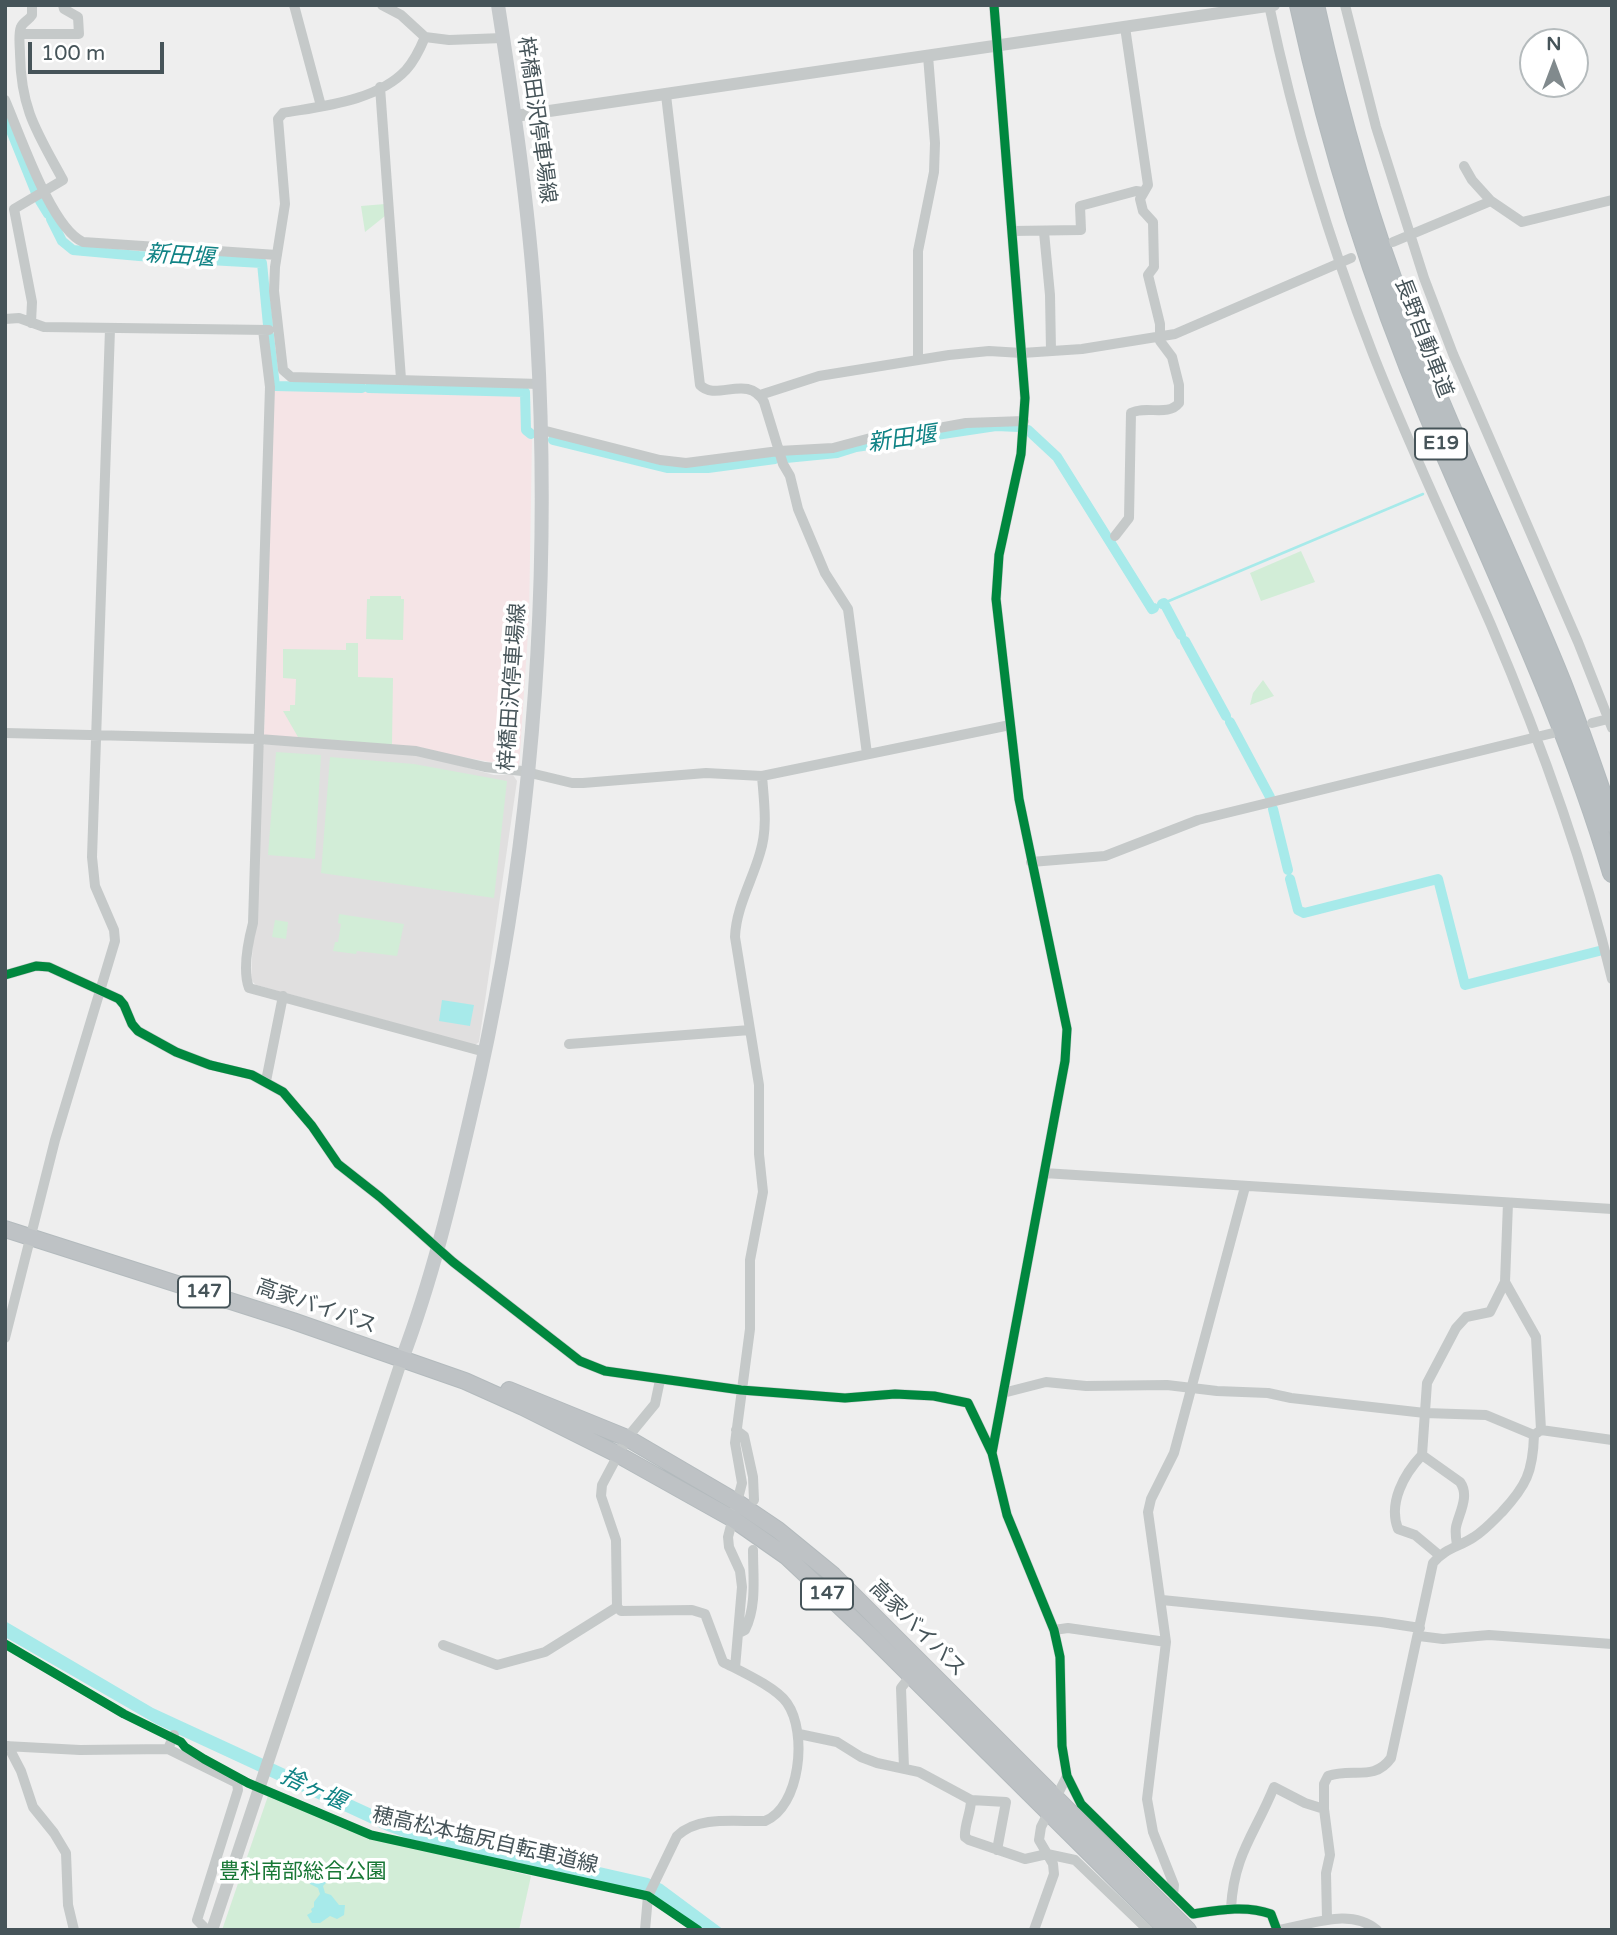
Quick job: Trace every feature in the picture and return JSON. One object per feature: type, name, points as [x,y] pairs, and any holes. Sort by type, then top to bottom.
[{"type":"highway","name":"長野自動車道","points":[[1299,5],[1326,123],[1373,272],[1429,417],[1552,699],[1571,747],[1612,873]]},
{"type":"highway","name":"長野自動車道","points":[[1315,5],[1342,120],[1374,227],[1407,320],[1444,412],[1562,682],[1612,823]]},
{"type":"highway","name":"高家バイパス","points":[[5,1229],[293,1321],[465,1381],[617,1454],[741,1507],[786,1556],[911,1675],[1188,1930]]},
{"type":"highway","name":"高家バイパス","points":[[407,1361],[494,1384],[627,1438],[778,1530],[833,1575],[1167,1930]]},
{"type":"main road","name":"梓橋田沢停車場線","points":[[407,1361],[485,1052],[512,902],[528,772],[540,603],[542,430],[531,252],[515,116],[498,5]]},
{"type":"street","points":[[31,323],[32,302],[13,215],[14,209],[63,180],[27,110],[22,80],[20,34],[22,25],[32,15],[32,5]]},
{"type":"street","points":[[20,34],[79,34],[78,17],[64,9],[63,5]]},
{"type":"street","points":[[294,5],[321,106]]},
{"type":"street","points":[[382,5],[401,15],[425,37],[449,40],[503,38]]},
{"type":"street","points":[[992,1453],[1065,1061],[1067,1029],[1019,799],[996,599],[1002,535],[1021,454],[1024,421],[1022,353],[994,5]]},
{"type":"street","points":[[515,116],[1271,5],[1299,131],[1340,264],[1401,422],[1537,737],[1609,956],[1612,979]]},
{"type":"street","points":[[1345,5],[1376,127],[1409,236],[1453,354],[1611,722],[1592,723]]},
{"type":"street","points":[[1115,536],[1129,518],[1131,412],[1171,410],[1179,403],[1179,385],[1172,356],[1160,341],[1160,324],[1147,275],[1154,267],[1153,222],[1143,211],[1140,199],[1148,186],[1125,27]]},
{"type":"street","points":[[425,37],[406,70],[380,87],[354,100],[284,113],[278,119],[285,204],[274,291],[283,370],[291,377],[540,384]]},
{"type":"street","points":[[918,360],[918,251],[934,172],[935,143],[928,56]]},
{"type":"street","points":[[380,87],[401,379]]},
{"type":"street","points":[[666,94],[700,385],[708,391],[742,388],[760,395],[819,376],[918,360],[968,353],[1051,351],[1175,334],[1351,258]]},
{"type":"street","points":[[5,100],[45,192],[74,239],[83,242],[277,255]]},
{"type":"street","points":[[1464,166],[1472,180],[1491,201],[1521,222],[1612,200]]},
{"type":"street","points":[[1012,231],[1081,230],[1080,206],[1136,191],[1143,192]]},
{"type":"street","points":[[1394,242],[1491,201]]},
{"type":"street","points":[[1044,232],[1050,295],[1051,351]]},
{"type":"street","points":[[5,319],[19,318],[44,327],[278,330]]},
{"type":"street","points":[[5,1338],[55,1140],[115,941],[114,930],[95,886],[92,857],[110,328]]},
{"type":"street","points":[[263,330],[270,387],[253,923],[249,938],[246,980],[249,988],[485,1052]]},
{"type":"street","points":[[760,395],[771,418],[798,509],[824,573],[848,609],[867,754]]},
{"type":"street","points":[[542,430],[674,462],[699,462],[833,448],[878,436],[966,423],[1024,421]]},
{"type":"street","points":[[5,733],[259,739],[416,751],[572,783],[706,773],[762,776],[1010,725]]},
{"type":"street","points":[[1031,862],[1105,856],[1198,820],[1553,733]]},
{"type":"street","points":[[741,1507],[742,1483],[735,1443],[750,1329],[750,1260],[763,1192],[759,1154],[759,1085],[735,937],[735,921],[761,850],[765,823],[762,776]]},
{"type":"street","points":[[5,975],[42,965],[101,989],[124,1005],[138,1031],[176,1052],[210,1065],[252,1075],[283,1092],[296,1105],[338,1164],[437,1248],[580,1361],[605,1371],[741,1390],[845,1398],[895,1394],[934,1396],[968,1403],[992,1453],[1007,1514],[1054,1630],[1060,1657],[1062,1746],[1067,1776],[1081,1804],[1193,1914],[1231,1909],[1261,1910],[1271,1914],[1277,1930],[1327,1919],[1351,1917],[1377,1930]]},
{"type":"street","points":[[266,1081],[283,996]]},
{"type":"street","points":[[569,1044],[751,1030]]},
{"type":"street","points":[[1044,1173],[1612,1209]]},
{"type":"street","points":[[1173,1895],[1174,1885],[1153,1832],[1147,1799],[1166,1642],[1148,1512],[1151,1499],[1174,1453],[1245,1186]]},
{"type":"street","points":[[1439,1555],[1415,1535],[1398,1529],[1395,1508],[1407,1474],[1422,1455],[1427,1383],[1456,1328],[1466,1317],[1490,1312],[1505,1282],[1508,1203]]},
{"type":"street","points":[[1327,1919],[1326,1873],[1330,1855],[1324,1809],[1324,1784],[1328,1776],[1337,1772],[1377,1772],[1384,1768],[1391,1758],[1420,1632],[1430,1572],[1439,1555],[1486,1528],[1519,1494],[1530,1471],[1537,1433],[1536,1337],[1505,1282]]},
{"type":"street","points":[[212,1930],[262,1777],[407,1361]]},
{"type":"street","points":[[645,1930],[650,1894],[677,1836],[683,1830],[708,1822],[765,1821],[779,1813],[794,1784],[799,1734],[787,1702],[767,1687],[723,1662],[708,1620],[699,1611],[621,1611],[617,1607],[616,1540],[600,1496],[602,1485],[627,1438],[654,1404],[660,1380]]},
{"type":"street","points":[[1003,1393],[1046,1382],[1086,1386],[1149,1384],[1268,1393],[1425,1413],[1486,1415],[1537,1433],[1612,1440]]},
{"type":"street","points":[[735,1668],[740,1633],[741,1577],[729,1547],[729,1537],[753,1477],[744,1436],[736,1430]]},
{"type":"street","points":[[1422,1455],[1463,1487],[1463,1504],[1456,1532],[1457,1545]]},
{"type":"street","points":[[740,1633],[745,1630],[750,1620],[753,1601],[753,1550]]},
{"type":"street","points":[[1162,1600],[1381,1622],[1443,1639],[1489,1635],[1612,1644]]},
{"type":"street","points":[[443,1645],[497,1665],[545,1652],[617,1607]]},
{"type":"street","points":[[1054,1630],[1068,1628],[1166,1642]]},
{"type":"street","points":[[904,1768],[901,1688],[911,1675]]},
{"type":"street","points":[[799,1734],[837,1742],[861,1757],[929,1776],[971,1800],[1006,1802],[997,1850]]},
{"type":"street","points":[[168,1749],[174,1735]]},
{"type":"street","points":[[7,1746],[80,1750],[168,1749],[238,1784],[197,1920],[207,1930]]},
{"type":"street","points":[[7,1746],[21,1771],[33,1807],[66,1853],[68,1905],[74,1930]]},
{"type":"street","points":[[1034,1930],[1054,1874],[1053,1864],[1039,1840],[1041,1827],[1067,1776]]},
{"type":"street","points":[[1231,1909],[1233,1884],[1240,1857],[1274,1787],[1305,1803],[1324,1809]]},
{"type":"street","points":[[971,1800],[965,1837],[1025,1858],[1046,1854],[1075,1860],[1147,1930]]},
{"type":"shaded area","points":[[273,388],[523,396],[524,434],[532,438],[529,618],[519,767],[420,747],[264,736]]},
{"type":"shaded area","points":[[265,744],[418,754],[494,775],[513,775],[517,781],[479,1042],[475,1045],[256,985],[251,980],[262,747]]},
{"type":"green space","points":[[385,204],[385,216],[365,232],[361,206]]},
{"type":"green space","points":[[1301,551],[1315,582],[1261,601],[1250,573]]},
{"type":"green space","points":[[370,596],[401,596],[401,599],[404,599],[403,640],[366,639],[367,599],[370,599]]},
{"type":"green space","points":[[346,643],[358,643],[358,677],[393,678],[392,745],[298,737],[283,711],[290,711],[290,705],[295,705],[296,679],[283,678],[283,649],[346,650]]},
{"type":"green space","points":[[1263,680],[1274,696],[1250,705],[1253,693]]},
{"type":"green space","points":[[276,752],[321,755],[315,859],[268,855]]},
{"type":"green space","points":[[330,757],[414,764],[507,781],[494,898],[321,873]]},
{"type":"green space","points":[[339,914],[404,924],[397,956],[333,951],[335,942],[338,942],[341,924],[338,923]]},
{"type":"green space","points":[[275,920],[288,922],[286,939],[272,937]]},
{"type":"green space","name":"豊科南部総合公園","points":[[269,1793],[371,1837],[531,1876],[519,1930],[222,1930]]},
{"type":"water","points":[[442,1000],[474,1005],[470,1026],[439,1021]]},
{"type":"water","name":"捨ヶ堰","points":[[5,1621],[153,1708],[400,1822],[648,1878],[662,1884],[724,1930],[703,1930],[647,1892],[409,1839],[387,1831],[156,1724],[5,1637]]},
{"type":"water","points":[[320,1867],[326,1870],[328,1875],[323,1886],[325,1893],[331,1895],[339,1905],[345,1905],[344,1915],[337,1919],[330,1916],[320,1923],[312,1923],[307,1915],[312,1912],[314,1902],[320,1894],[318,1888],[310,1884],[308,1877],[310,1871]]},
{"type":"waterway","name":"新田堰","points":[[5,116],[36,193]]},
{"type":"waterway","name":"新田堰","points":[[40,201],[48,214]]},
{"type":"waterway","name":"新田堰","points":[[51,219],[62,241],[73,250],[262,263],[268,325]]},
{"type":"waterway","name":"新田堰","points":[[269,335],[275,386],[362,388]]},
{"type":"waterway","name":"新田堰","points":[[369,388],[525,392],[526,430],[531,434]]},
{"type":"waterway","name":"新田堰","points":[[786,458],[837,453],[856,447],[996,426],[1019,427]]},
{"type":"waterway","name":"新田堰","points":[[1028,430],[1057,457],[1152,609],[1154,608]]},
{"type":"waterway","name":"新田堰","points":[[553,440],[667,468],[708,468],[775,459]]},
{"type":"waterway","points":[[1164,603],[1423,494]]},
{"type":"waterway","points":[[1162,604],[1164,603],[1181,635]]},
{"type":"waterway","points":[[1185,641],[1226,716]]},
{"type":"waterway","points":[[1230,722],[1270,797]]},
{"type":"waterway","points":[[1273,809],[1288,870]]},
{"type":"waterway","points":[[1290,879],[1298,910],[1304,913],[1438,879],[1465,985],[1599,951]]},
{"type":"cycle path","points":[[992,1453],[1065,1061],[1067,1029],[1019,799],[996,599],[999,555],[1021,454],[1025,398],[994,5]]},
{"type":"cycle path","points":[[5,975],[36,966],[49,967],[119,999],[138,1031],[176,1052],[210,1065],[252,1075],[283,1092],[312,1126],[338,1164],[380,1197],[453,1262],[580,1361],[605,1371],[741,1390],[845,1398],[895,1394],[934,1396],[968,1403],[992,1453],[1007,1515],[1054,1630],[1060,1657],[1062,1746],[1067,1776],[1081,1804],[1193,1914],[1232,1909],[1262,1911],[1271,1914],[1277,1930]]},
{"type":"cycle path","name":"穂高松本塩尻自転車道線","points":[[5,1644],[124,1714],[181,1742],[204,1759],[248,1783],[371,1835],[648,1896],[698,1930]]}]
